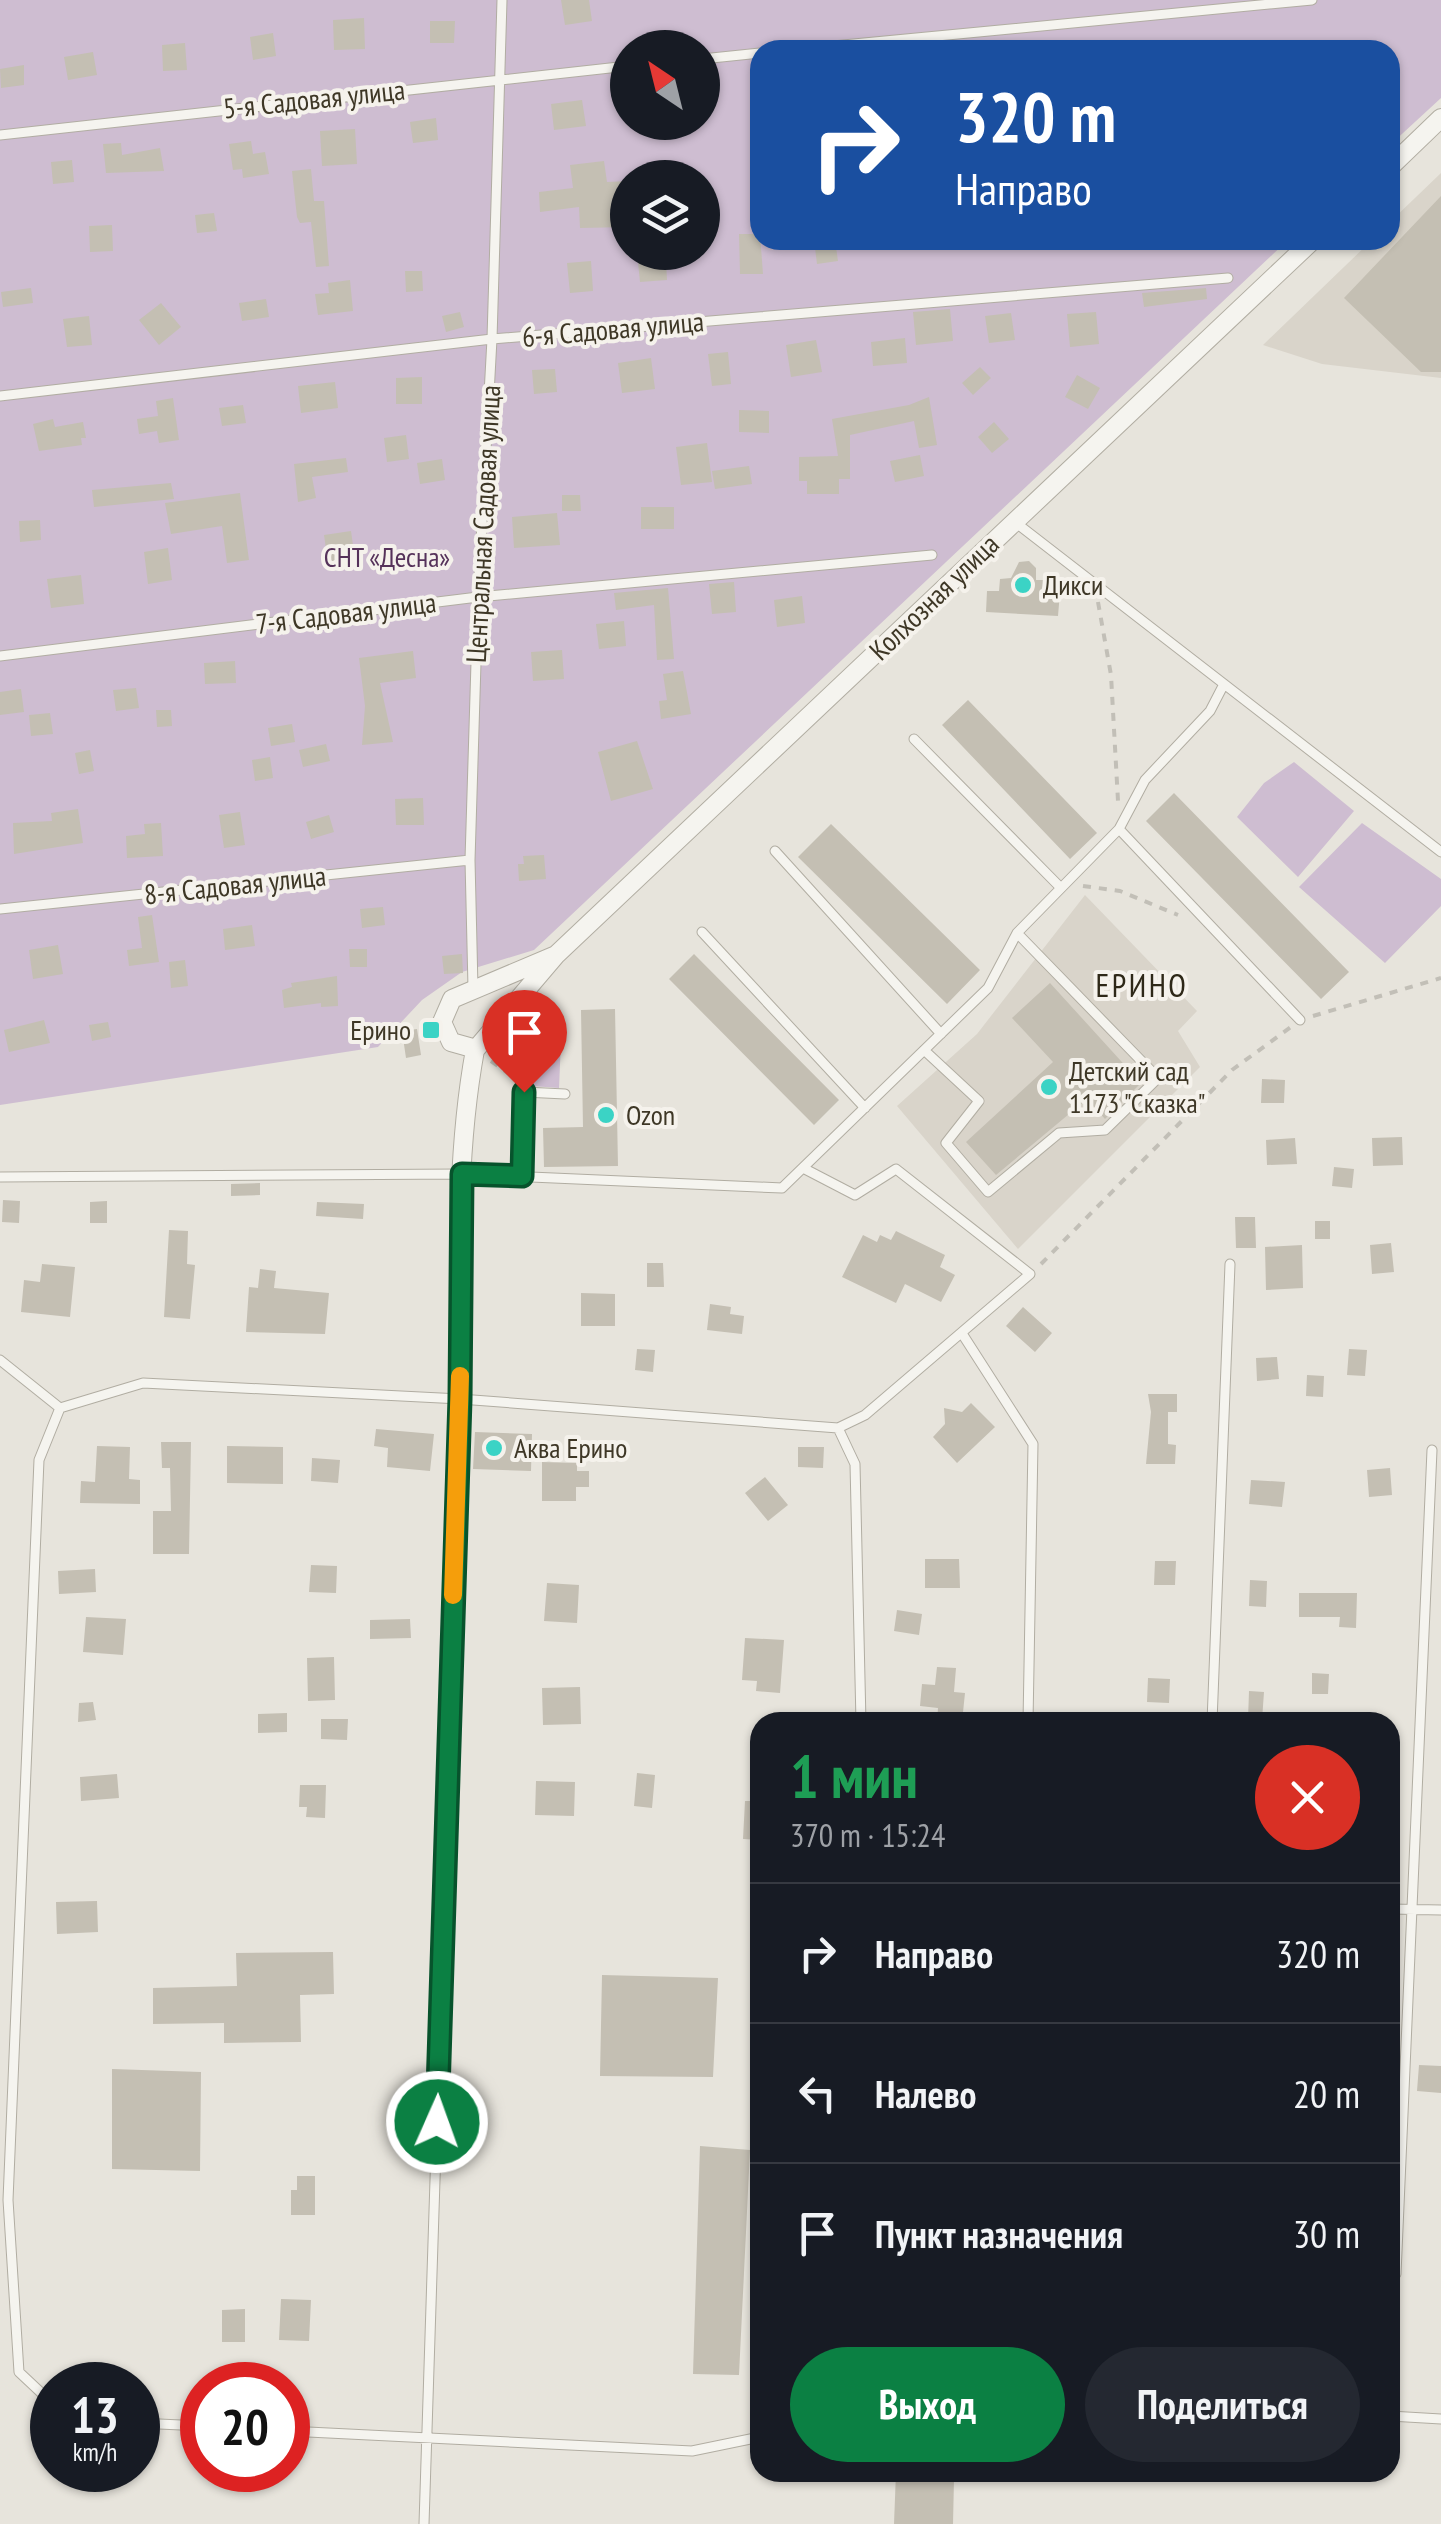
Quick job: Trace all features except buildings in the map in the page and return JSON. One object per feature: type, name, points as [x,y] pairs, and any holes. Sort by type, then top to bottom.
[{"type":"street","points":[[1400,157],[1441,118]]},
{"type":"street","name":"Колхозная улица","points":[[556,955],[452,999],[442,1022],[451,1042],[475,1050],[556,955],[1302,250]]},
{"type":"street","points":[[460,1399],[462,1174],[466,1091],[475,1050]]},
{"type":"lane","name":"Центральная Садовая улица","points":[[473,988],[470,860],[502,0]]},
{"type":"lane","points":[[895,40],[1312,0]]},
{"type":"lane","points":[[720,56],[750,54]]},
{"type":"lane","name":"5-я Садовая улица","points":[[0,135],[610,68]]},
{"type":"lane","name":"6-я Садовая улица","points":[[0,396],[492,339],[1228,278]]},
{"type":"lane","points":[[1013,520],[1441,852]]},
{"type":"lane","name":"7-я Садовая улица","points":[[0,656],[478,597],[932,555]]},
{"type":"lane","points":[[0,1177],[462,1174],[782,1188],[988,988],[1017,932],[1119,828],[1145,780],[1210,711],[1224,684]]},
{"type":"lane","points":[[914,739],[1059,886]]},
{"type":"lane","points":[[1119,828],[1300,1020]]},
{"type":"lane","points":[[775,851],[941,1034]]},
{"type":"lane","name":"8-я Садовая улица","points":[[0,909],[470,860]]},
{"type":"lane","points":[[702,932],[865,1108]]},
{"type":"lane","points":[[924,1050],[978,1101],[946,1144],[988,1192],[1059,1133],[1105,1130],[1158,1078],[1017,932]]},
{"type":"lane","points":[[498,1023],[520,1030],[524,1088],[522,1176]]},
{"type":"lane","points":[[524,1088],[565,1094]]},
{"type":"lane","points":[[60,1408],[142,1384],[460,1399],[838,1428],[865,1415],[1030,1274],[896,1170],[855,1195],[803,1168]]},
{"type":"lane","points":[[1212,1712],[1230,1264]]},
{"type":"lane","points":[[963,1335],[1033,1444],[1028,1712]]},
{"type":"lane","points":[[0,1360],[60,1408]]},
{"type":"lane","points":[[424,2524],[460,1399]]},
{"type":"lane","points":[[30,2382],[19,2372],[8,2200],[39,1460],[60,1408]]},
{"type":"lane","points":[[838,1428],[855,1464],[861,1712]]},
{"type":"lane","points":[[1400,2177],[1432,1450]]},
{"type":"lane","points":[[1400,1909],[1441,1910]]},
{"type":"lane","points":[[1400,2417],[1441,2419]]},
{"type":"lane","points":[[310,2432],[692,2451],[750,2438]]},
{"type":"path","points":[[1094,583],[1111,675],[1119,828]]},
{"type":"path","points":[[1081,886],[1120,892],[1167,914],[1203,917]]},
{"type":"path","points":[[1030,1274],[1232,1070],[1300,1020],[1441,978]]},
{"type":"path","points":[[475,1050],[524,1088]]},
{"type":"shaded area","points":[[1441,173],[1441,378],[1322,364],[1263,345],[1362,250],[1400,250],[1400,212]]},
{"type":"shaded area","name":"Детский сад 1173 \"Сказка\"","points":[[1085,895],[1197,1011],[1178,1031],[1200,1067],[1018,1249],[897,1106],[977,1034]]},
{"type":"green space","name":"СНТ «Десна»","points":[[0,0],[1441,0],[1441,98],[1400,136],[1400,40],[750,40],[750,250],[1277,250],[534,950],[462,972],[422,1000],[378,1047],[0,1105]]},
{"type":"green space","points":[[1294,762],[1354,811],[1298,877],[1237,817],[1264,783]]},
{"type":"green space","points":[[1362,823],[1441,879],[1441,906],[1385,963],[1299,887]]},
{"type":"green space","points":[[535,1040],[561,1041],[559,1088],[532,1086]]},
{"type":"slow traffic","points":[[453,1595],[460,1376]]},
{"type":"place","name":"Дикси","points":[[1023,585]]},
{"type":"place","name":"Ерино","points":[[431,1030]]},
{"type":"place","name":"Детский сад 1173 \"Сказка\"","points":[[1049,1087]]},
{"type":"place","name":"Ozon","points":[[606,1115]]},
{"type":"place","name":"Аква Ерино","points":[[494,1448]]},
{"type":"district","name":"ЕРИНО","points":[[1142,986]]},
{"type":"route","points":[[437,2122],[460,1399],[462,1174],[522,1176],[524,1092]]}]
